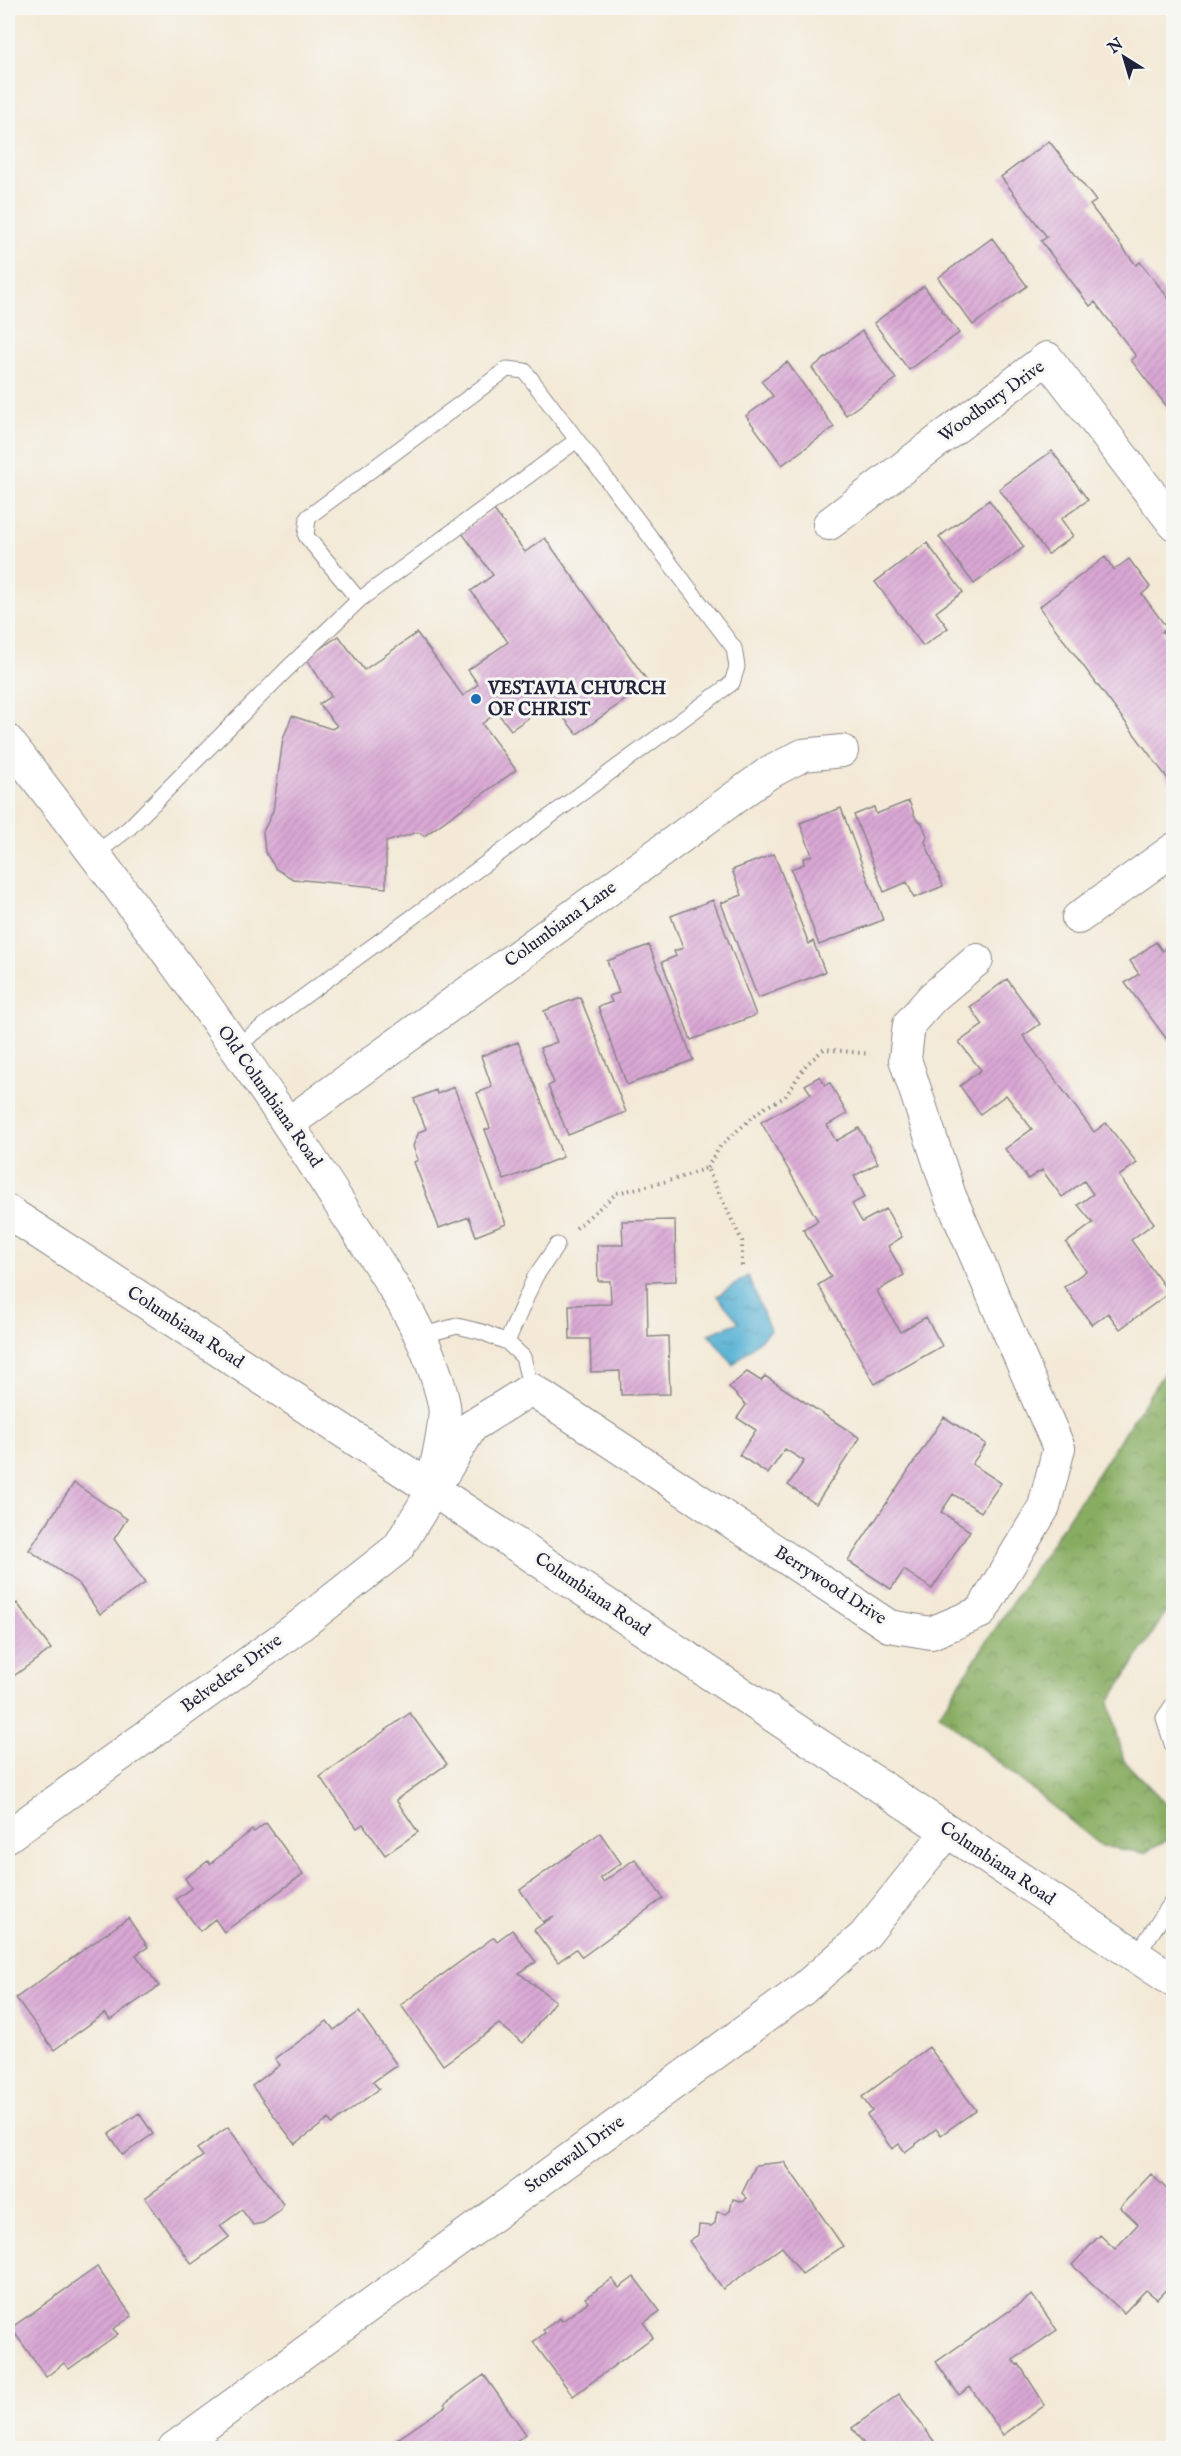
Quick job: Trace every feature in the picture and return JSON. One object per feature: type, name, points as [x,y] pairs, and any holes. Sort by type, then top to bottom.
[{"type":"main road","name":"Columbiana Road","points":[[8,1212],[948,1831],[1173,1982]]},
{"type":"street","name":"Woodbury Drive","points":[[829,524],[1047,358],[1173,524]]},
{"type":"street","name":"Old Columbiana Road","points":[[8,741],[95,854],[289,1123],[409,1312],[433,1362],[445,1408],[432,1490]]},
{"type":"street","name":"Columbiana Lane","points":[[289,1123],[767,774],[802,755],[842,751]]},
{"type":"street","points":[[1078,918],[1173,849]]},
{"type":"street","name":"Berrywood Drive","points":[[531,1389],[889,1626],[931,1633],[981,1612],[1044,1507],[1059,1448],[950,1196],[905,1059],[909,1024],[933,997],[977,960]]},
{"type":"street","points":[[432,1490],[472,1426],[531,1389]]},
{"type":"street","name":"Belvedere Drive","points":[[8,1836],[298,1626],[398,1548],[432,1490]]},
{"type":"street","name":"Stonewall Drive","points":[[174,2448],[803,1989],[864,1936],[948,1831]]},
{"type":"lane","points":[[235,1047],[732,683],[736,667],[734,648],[525,371],[507,369],[308,517],[306,536],[359,600]]},
{"type":"lane","points":[[95,854],[128,829],[285,670],[359,600],[577,440]]},
{"type":"lane","points":[[507,1342],[535,1277],[557,1245]]},
{"type":"lane","points":[[420,1336],[457,1326],[482,1332],[507,1342],[523,1357],[531,1389]]},
{"type":"lane","points":[[1173,1703],[1164,1718],[1173,1749]]},
{"type":"lane","points":[[1136,1956],[1173,1899]]},
{"type":"path","points":[[557,1245],[617,1193],[676,1179],[707,1167],[721,1146],[762,1109],[785,1097],[806,1065],[824,1048],[905,1059]]},
{"type":"path","points":[[707,1167],[742,1241],[742,1267]]},
{"type":"green space","points":[[1173,1359],[1173,1601],[1109,1702],[1124,1761],[1173,1811],[1173,1837],[1144,1853],[1102,1846],[939,1714]]},
{"type":"water","points":[[748,1276],[770,1330],[733,1365],[709,1334],[739,1322],[717,1296]]},
{"type":"building","points":[[1049,141],[1096,201],[1090,205],[1136,265],[1140,262],[1174,305],[1174,416],[1131,360],[1136,356],[1095,302],[1090,306],[1041,241],[1047,237],[1001,177]]},
{"type":"building","points":[[992,238],[1027,286],[973,325],[938,278]]},
{"type":"building","points":[[924,286],[959,333],[909,370],[874,323]]},
{"type":"building","points":[[862,331],[896,379],[846,415],[812,368]]},
{"type":"building","points":[[787,362],[834,427],[782,465],[746,416],[773,396],[761,381]]},
{"type":"building","points":[[1052,451],[1088,500],[1061,519],[1073,536],[1048,554],[999,489]]},
{"type":"building","points":[[989,500],[1024,547],[974,584],[939,537]]},
{"type":"building","name":"VESTAVIA CHURCH OF CHRIST","points":[[494,510],[525,552],[545,538],[649,683],[577,734],[551,702],[511,730],[497,712],[482,724],[516,770],[424,836],[418,832],[386,842],[386,888],[293,879],[276,869],[265,852],[263,832],[273,811],[283,739],[292,716],[332,729],[337,726],[319,704],[331,696],[306,658],[339,636],[364,670],[417,633],[463,696],[478,684],[468,670],[508,642],[471,591],[493,575],[462,533]]},
{"type":"building","points":[[927,543],[963,592],[936,612],[948,628],[923,646],[875,582]]},
{"type":"building","points":[[1105,557],[1114,570],[1129,559],[1150,587],[1142,594],[1167,628],[1162,632],[1171,643],[1174,641],[1174,787],[1039,607]]},
{"type":"building","points":[[909,801],[916,819],[922,823],[927,836],[925,842],[943,886],[914,898],[907,882],[884,892],[854,815],[874,807],[876,814]]},
{"type":"building","points":[[841,808],[883,920],[819,945],[791,869],[804,864],[803,859],[812,855],[800,823]]},
{"type":"building","points":[[774,854],[809,944],[813,941],[825,972],[758,998],[721,903],[742,895],[732,870]]},
{"type":"building","points":[[713,900],[756,1015],[691,1040],[662,962],[676,956],[674,951],[683,948],[671,916]]},
{"type":"building","points":[[1156,942],[1162,951],[1174,942],[1174,1049],[1125,983],[1139,974],[1130,961]]},
{"type":"building","points":[[649,945],[693,1060],[627,1085],[598,1007],[612,1002],[609,996],[619,993],[607,961]]},
{"type":"building","points":[[1007,979],[1040,1024],[1023,1036],[1094,1132],[1106,1123],[1137,1163],[1119,1176],[1154,1223],[1131,1240],[1169,1293],[1120,1329],[1108,1313],[1092,1325],[1064,1287],[1086,1271],[1066,1243],[1093,1223],[1078,1205],[1093,1194],[1084,1181],[1062,1197],[1042,1170],[1028,1179],[1005,1149],[1032,1129],[1006,1095],[980,1114],[960,1086],[981,1070],[959,1042],[983,1025],[970,1007]]},
{"type":"building","points":[[580,997],[626,1112],[568,1135],[548,1086],[554,1083],[540,1048],[557,1042],[544,1011]]},
{"type":"building","points":[[518,1042],[563,1157],[504,1180],[485,1130],[490,1128],[477,1093],[492,1087],[481,1056]]},
{"type":"building","points":[[820,1076],[825,1085],[830,1083],[847,1114],[827,1125],[836,1141],[859,1128],[878,1163],[854,1176],[865,1197],[852,1204],[862,1222],[886,1209],[902,1237],[888,1246],[904,1275],[877,1291],[900,1332],[926,1317],[942,1346],[875,1384],[818,1285],[831,1277],[803,1229],[818,1221],[761,1122],[811,1094],[805,1085]]},
{"type":"building","points":[[454,1087],[506,1224],[476,1236],[469,1217],[439,1228],[414,1162],[418,1160],[413,1146],[419,1132],[426,1129],[414,1099],[436,1090],[437,1094]]},
{"type":"building","points":[[675,1220],[676,1281],[647,1282],[648,1337],[668,1336],[670,1394],[621,1395],[620,1371],[591,1372],[590,1339],[570,1339],[569,1305],[611,1304],[610,1281],[598,1281],[597,1245],[623,1245],[622,1221]]},
{"type":"building","points":[[747,1372],[761,1381],[765,1376],[860,1438],[816,1504],[788,1485],[804,1461],[785,1449],[768,1474],[739,1455],[756,1430],[737,1418],[746,1405],[729,1387]]},
{"type":"building","points":[[944,1417],[986,1444],[972,1464],[1001,1483],[981,1512],[953,1494],[941,1512],[970,1531],[932,1589],[904,1570],[891,1589],[848,1561]]},
{"type":"building","points":[[74,1483],[127,1519],[114,1539],[145,1583],[100,1614],[79,1584],[29,1550]]},
{"type":"building","points":[[17,1603],[51,1649],[8,1680],[8,1610]]},
{"type":"building","points":[[410,1713],[447,1764],[396,1800],[418,1832],[385,1855],[363,1824],[357,1828],[320,1777]]},
{"type":"building","points":[[266,1823],[303,1874],[224,1932],[215,1919],[200,1931],[176,1899],[191,1888],[185,1878],[208,1861],[210,1864],[252,1830],[254,1832]]},
{"type":"building","points":[[600,1833],[621,1863],[600,1878],[603,1882],[635,1859],[663,1898],[582,1957],[576,1949],[558,1962],[534,1930],[554,1916],[543,1922],[520,1890]]},
{"type":"building","points":[[128,1918],[148,1947],[136,1955],[159,1986],[110,2020],[105,2013],[54,2050],[16,1998]]},
{"type":"building","points":[[512,1930],[536,1962],[519,1973],[555,2001],[523,2043],[499,2024],[443,2065],[401,2005],[494,1937],[497,1941]]},
{"type":"building","points":[[359,2012],[397,2065],[373,2082],[379,2089],[332,2124],[329,2119],[295,2144],[252,2086],[280,2065],[275,2059],[327,2021],[334,2030]]},
{"type":"building","points":[[929,2047],[976,2110],[941,2135],[936,2129],[905,2152],[899,2144],[892,2149],[867,2115],[872,2111],[862,2097]]},
{"type":"building","points":[[139,2113],[153,2134],[123,2155],[109,2134]]},
{"type":"building","points":[[228,2127],[283,2204],[280,2211],[263,2223],[253,2225],[242,2210],[220,2226],[229,2237],[192,2264],[145,2198],[203,2156],[197,2149]]},
{"type":"building","points":[[784,2162],[843,2246],[802,2274],[782,2247],[723,2289],[689,2241],[698,2235],[699,2225],[711,2226],[715,2223],[717,2212],[726,2214],[730,2211],[733,2199],[743,2202],[747,2198],[742,2193],[756,2165]]},
{"type":"building","points":[[1151,2174],[1174,2196],[1174,2281],[1157,2299],[1146,2290],[1124,2313],[1072,2265],[1100,2235],[1115,2249],[1138,2224],[1120,2207]]},
{"type":"building","points":[[97,2267],[132,2316],[113,2329],[118,2334],[69,2369],[64,2363],[46,2377],[11,2328]]},
{"type":"building","points":[[634,2277],[660,2311],[644,2323],[653,2337],[573,2396],[533,2342],[545,2333],[543,2330],[560,2318],[562,2321],[588,2302],[585,2298],[612,2279],[619,2288]]},
{"type":"building","points":[[1032,2295],[1057,2330],[1013,2360],[1017,2365],[1019,2364],[1045,2405],[1003,2435],[970,2387],[959,2395],[936,2362]]},
{"type":"building","points":[[484,2375],[526,2434],[506,2448],[392,2448],[389,2445],[446,2406],[444,2404]]},
{"type":"building","points":[[899,2394],[939,2448],[867,2448],[852,2428]]},
{"type":"place","name":"VESTAVIA CHURCH OF CHRIST","points":[[476,699]]}]
